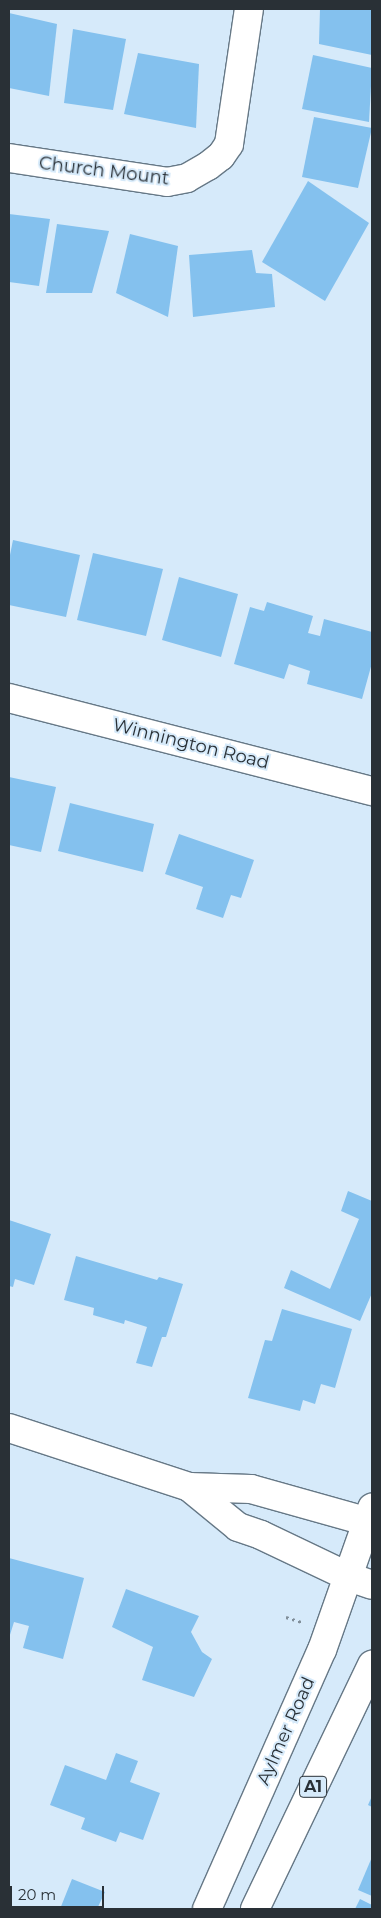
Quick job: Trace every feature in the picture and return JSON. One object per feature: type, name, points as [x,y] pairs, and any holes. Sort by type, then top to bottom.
[{"type":"main road","name":"Church Mount","points":[[9,158],[167,182],[188,178],[208,166],[220,156],[229,144],[249,9]]},
{"type":"main road","name":"Winnington Road","points":[[9,698],[372,791]]},
{"type":"main road","points":[[9,1428],[189,1487],[252,1489],[370,1517]]},
{"type":"main road","points":[[189,1487],[238,1527],[261,1535],[361,1581]]},
{"type":"main road","name":"Aylmer Road","points":[[207,1909],[322,1650],[361,1581],[358,1549],[370,1517]]},
{"type":"main road","name":"A1","points":[[255,1909],[372,1665]]},
{"type":"path","points":[[286,1617],[308,1625]]},
{"type":"building","points":[[320,9],[372,9],[372,55],[319,44]]},
{"type":"building","points":[[9,13],[57,24],[49,96],[9,88]]},
{"type":"building","points":[[73,29],[126,39],[113,110],[64,103]]},
{"type":"building","points":[[138,53],[199,64],[196,128],[124,114]]},
{"type":"building","points":[[313,55],[372,68],[369,122],[302,109]]},
{"type":"building","points":[[314,117],[372,128],[358,188],[302,177]]},
{"type":"building","points":[[308,181],[369,223],[325,301],[262,262]]},
{"type":"building","points":[[9,214],[50,219],[39,286],[9,282]]},
{"type":"building","points":[[57,224],[109,231],[92,293],[46,293]]},
{"type":"building","points":[[130,234],[178,246],[168,317],[116,293]]},
{"type":"building","points":[[252,250],[256,273],[272,274],[275,307],[193,317],[189,255]]},
{"type":"building","points":[[13,540],[80,555],[66,617],[9,605],[9,560]]},
{"type":"building","points":[[93,553],[163,569],[146,636],[77,620]]},
{"type":"building","points":[[179,577],[238,594],[221,657],[162,640]]},
{"type":"building","points":[[267,602],[313,616],[308,633],[320,636],[324,619],[372,632],[372,663],[362,699],[307,684],[310,671],[289,664],[284,679],[234,664],[250,607],[264,611]]},
{"type":"building","points":[[9,777],[56,787],[41,852],[9,845]]},
{"type":"building","points":[[70,803],[154,824],[143,872],[58,851]]},
{"type":"building","points":[[179,834],[254,860],[241,898],[231,895],[223,918],[196,909],[203,887],[165,874]]},
{"type":"building","points":[[348,1191],[372,1201],[372,1293],[360,1321],[284,1288],[291,1270],[330,1289],[359,1219],[341,1211]]},
{"type":"building","points":[[9,1220],[51,1234],[34,1285],[15,1279],[13,1287],[9,1286]]},
{"type":"building","points":[[76,1256],[157,1280],[159,1277],[183,1284],[166,1337],[162,1337],[152,1367],[136,1363],[147,1327],[125,1320],[124,1324],[93,1315],[94,1308],[64,1300]]},
{"type":"building","points":[[282,1309],[352,1329],[335,1388],[321,1384],[315,1404],[303,1400],[300,1411],[248,1398],[265,1340],[272,1341]]},
{"type":"building","points":[[9,1558],[84,1578],[63,1659],[23,1648],[29,1626],[14,1622],[9,1638]]},
{"type":"building","points":[[126,1589],[199,1616],[191,1632],[202,1652],[212,1659],[194,1697],[142,1680],[153,1647],[112,1627]]},
{"type":"building","points":[[116,1753],[138,1761],[130,1782],[160,1793],[143,1840],[120,1832],[116,1842],[81,1829],[85,1818],[50,1805],[65,1765],[106,1780]]},
{"type":"building","points":[[372,1796],[372,1807],[368,1805]]},
{"type":"building","points":[[372,1857],[372,1896],[358,1890]]},
{"type":"building","points":[[72,1879],[105,1892],[97,1909],[60,1909]]},
{"type":"building","points":[[360,1899],[372,1905],[372,1909],[355,1909]]}]
